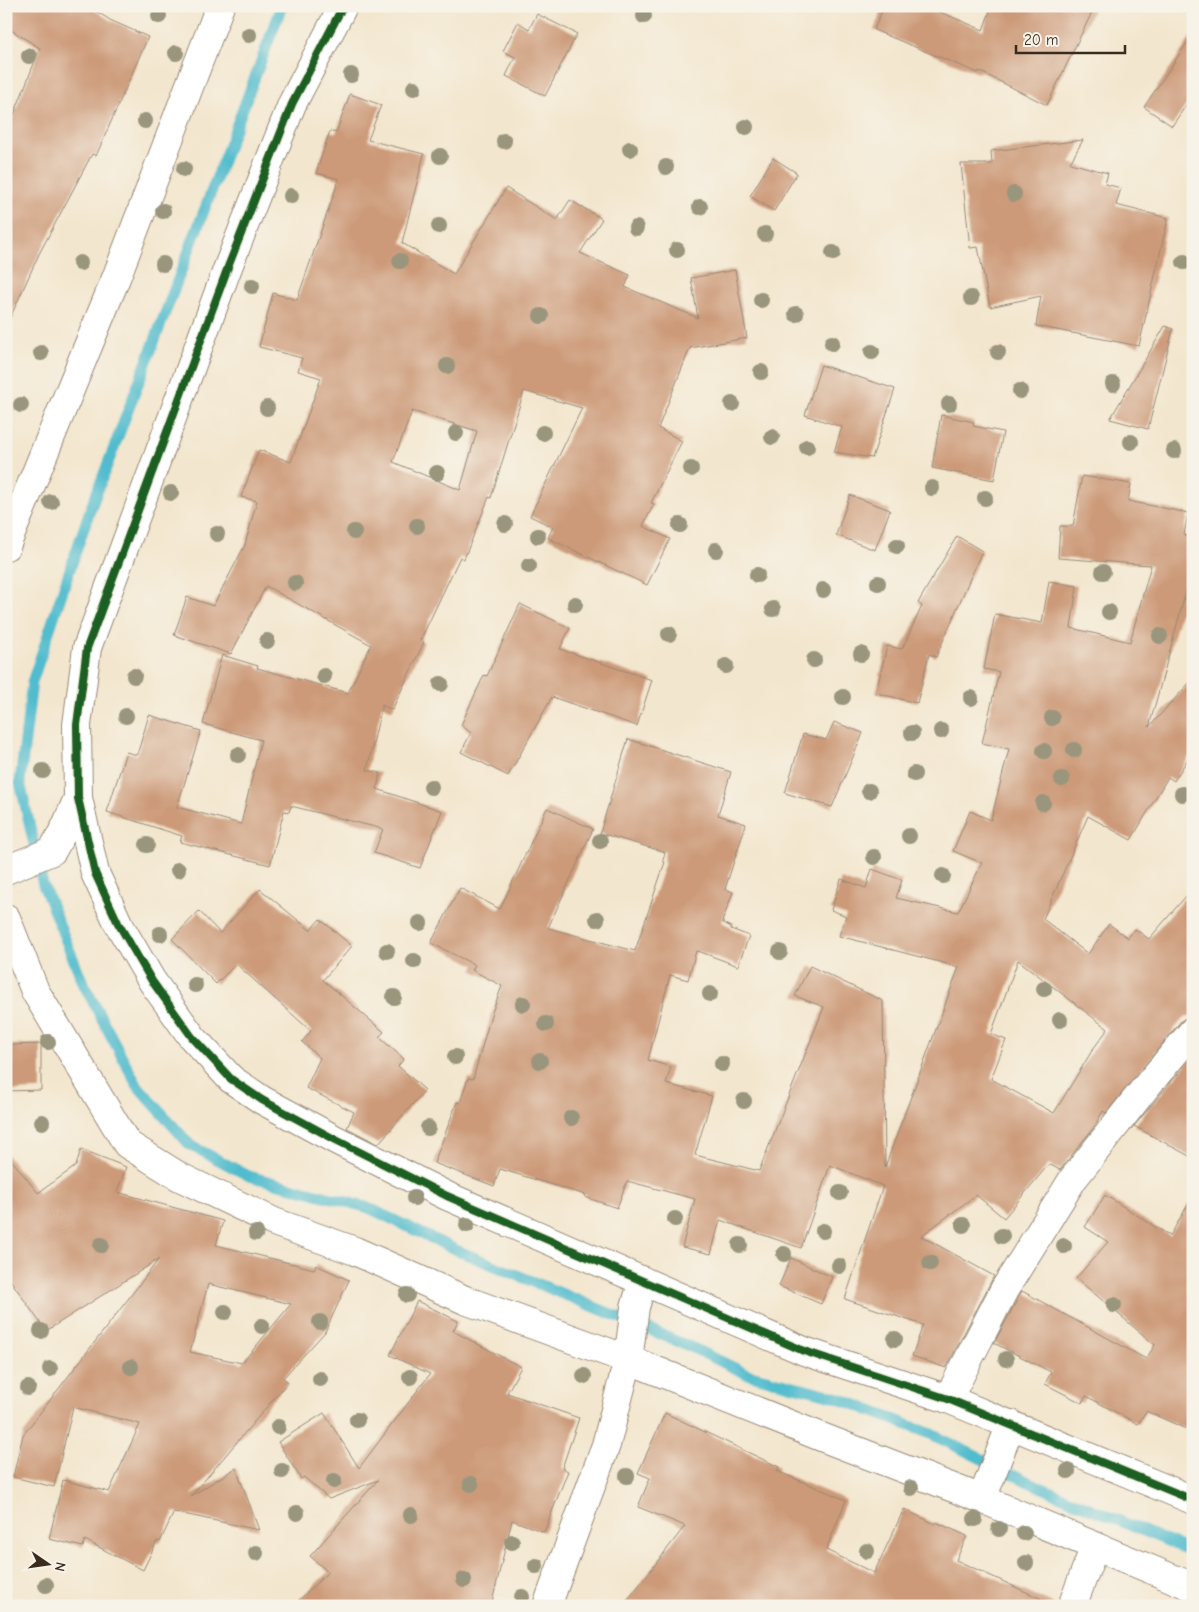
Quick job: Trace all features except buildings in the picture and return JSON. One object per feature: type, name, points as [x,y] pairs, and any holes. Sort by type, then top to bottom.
[{"type":"street","points":[[6,546],[116,278],[220,6]]},
{"type":"street","points":[[343,6],[292,104],[224,276],[87,648],[77,726],[78,798],[95,873],[118,923],[152,981],[192,1037],[231,1079],[270,1105],[447,1196],[804,1351],[948,1399],[1193,1500]]},
{"type":"street","points":[[6,870],[52,851],[65,828],[78,798]]},
{"type":"street","points":[[52,851],[77,860],[95,873]]},
{"type":"street","points":[[6,918],[35,991],[127,1144],[180,1177],[274,1222],[355,1252],[465,1300],[628,1360],[982,1499],[1193,1587]]},
{"type":"street","points":[[948,1399],[1004,1290],[1073,1180],[1145,1088],[1193,1031]]},
{"type":"street","points":[[546,1606],[606,1446],[628,1360],[635,1308],[643,1281]]},
{"type":"street","points":[[982,1499],[1011,1424]]},
{"type":"street","points":[[1072,1606],[1095,1546]]},
{"type":"waterway","points":[[282,6],[89,513],[32,682],[20,782],[43,885],[84,985],[137,1085],[190,1145],[249,1176],[369,1208],[454,1249],[691,1347],[747,1374],[833,1396],[931,1434],[1033,1484],[1193,1552]]},
{"type":"cycle path","points":[[343,6],[292,104],[228,267],[87,648],[77,725],[78,798],[95,873],[118,923],[152,981],[192,1037],[231,1079],[262,1100],[336,1140],[447,1196],[804,1351],[948,1399],[1193,1500]]}]
